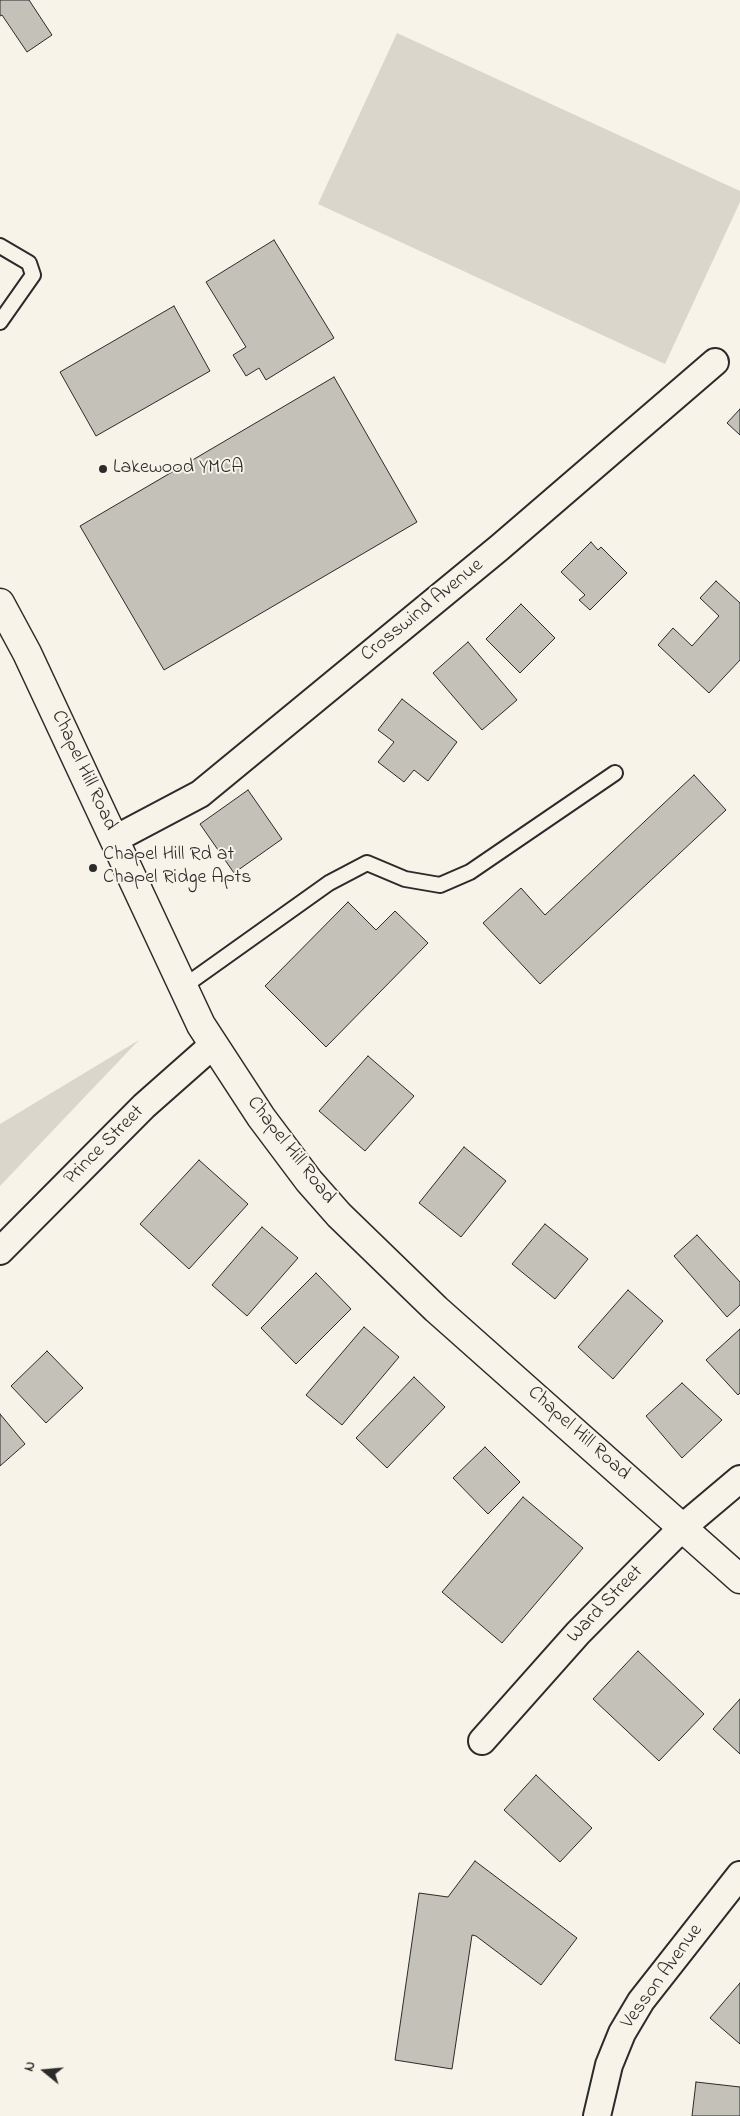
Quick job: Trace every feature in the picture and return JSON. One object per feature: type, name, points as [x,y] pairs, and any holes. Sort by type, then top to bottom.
[{"type":"street","name":"Crosswind Avenue","points":[[115,839],[200,794],[499,548],[715,362]]},
{"type":"street","name":"Chapel Hill Road","points":[[1,607],[27,653],[115,839],[182,987],[213,1045],[261,1117],[309,1181],[339,1215],[436,1309],[740,1579]]},
{"type":"street","name":"Prince Street","points":[[0,1251],[144,1106],[213,1045]]},
{"type":"street","name":"Ward Street","points":[[482,1741],[578,1633],[683,1527],[740,1479]]},
{"type":"street","name":"Vesson Avenue","points":[[597,2116],[609,2066],[622,2032],[641,2001],[740,1875]]},
{"type":"lane","points":[[0,246],[29,263],[33,275],[0,322]]},
{"type":"lane","points":[[182,987],[329,883],[367,863],[405,880],[440,885],[470,872],[615,773]]},
{"type":"shaded area","points":[[397,33],[740,191],[740,202],[665,364],[318,204]]},
{"type":"shaded area","points":[[139,1040],[0,1186],[0,1124]]},
{"type":"building","points":[[0,0],[29,0],[52,35],[27,52],[2,15],[0,16]]},
{"type":"building","points":[[274,240],[334,338],[266,380],[259,368],[246,376],[233,355],[246,347],[206,282]]},
{"type":"building","points":[[174,306],[210,371],[96,436],[60,372]]},
{"type":"building","points":[[334,377],[417,522],[164,670],[80,526]]},
{"type":"building","points":[[740,409],[740,435],[727,423]]},
{"type":"building","points":[[591,542],[598,550],[601,547],[627,573],[590,610],[579,600],[585,595],[561,572]]},
{"type":"building","points":[[716,581],[740,603],[740,660],[709,693],[658,645],[673,628],[692,646],[719,616],[700,598]]},
{"type":"building","points":[[521,604],[555,638],[520,673],[486,639]]},
{"type":"building","points":[[468,642],[517,700],[482,730],[433,673]]},
{"type":"building","points":[[402,699],[457,742],[428,781],[414,770],[404,782],[378,762],[394,742],[378,730]]},
{"type":"building","points":[[694,775],[726,810],[540,984],[483,923],[521,888],[545,915]]},
{"type":"building","points":[[248,790],[282,839],[234,873],[200,824]]},
{"type":"building","points":[[348,902],[376,930],[395,911],[428,943],[326,1047],[265,986]]},
{"type":"building","points":[[368,1056],[414,1096],[365,1151],[319,1111]]},
{"type":"building","points":[[464,1147],[506,1181],[461,1237],[419,1203]]},
{"type":"building","points":[[199,1160],[248,1204],[189,1269],[140,1224]]},
{"type":"building","points":[[545,1224],[588,1259],[555,1299],[512,1264]]},
{"type":"building","points":[[262,1227],[298,1258],[247,1316],[212,1285]]},
{"type":"building","points":[[697,1235],[740,1282],[740,1305],[727,1317],[674,1256]]},
{"type":"building","points":[[316,1273],[351,1309],[296,1364],[261,1328]]},
{"type":"building","points":[[628,1290],[663,1321],[613,1379],[578,1347]]},
{"type":"building","points":[[364,1327],[399,1357],[342,1425],[306,1395]]},
{"type":"building","points":[[740,1329],[740,1393],[738,1395],[706,1360]]},
{"type":"building","points":[[47,1351],[83,1388],[46,1423],[11,1386]]},
{"type":"building","points":[[414,1377],[445,1407],[387,1468],[356,1438]]},
{"type":"building","points":[[682,1383],[722,1420],[682,1458],[646,1416]]},
{"type":"building","points":[[0,1414],[25,1444],[0,1466]]},
{"type":"building","points":[[485,1447],[520,1482],[488,1514],[453,1478]]},
{"type":"building","points":[[523,1497],[583,1548],[502,1643],[442,1592]]},
{"type":"building","points":[[638,1651],[704,1714],[659,1761],[593,1699]]},
{"type":"building","points":[[740,1699],[740,1754],[713,1729]]},
{"type":"building","points":[[536,1775],[592,1828],[560,1862],[504,1810]]},
{"type":"building","points":[[475,1861],[577,1938],[541,1985],[476,1936],[472,1935],[452,2069],[395,2060],[419,1893],[448,1897]]},
{"type":"building","points":[[740,1983],[740,2044],[710,2018]]},
{"type":"building","points":[[696,2082],[740,2087],[740,2116],[692,2116]]},
{"type":"place","name":"Lakewood YMCA","points":[[103,469]]},
{"type":"place","name":"Chapel Hill Rd at Chapel Ridge Apts","points":[[93,868]]}]
